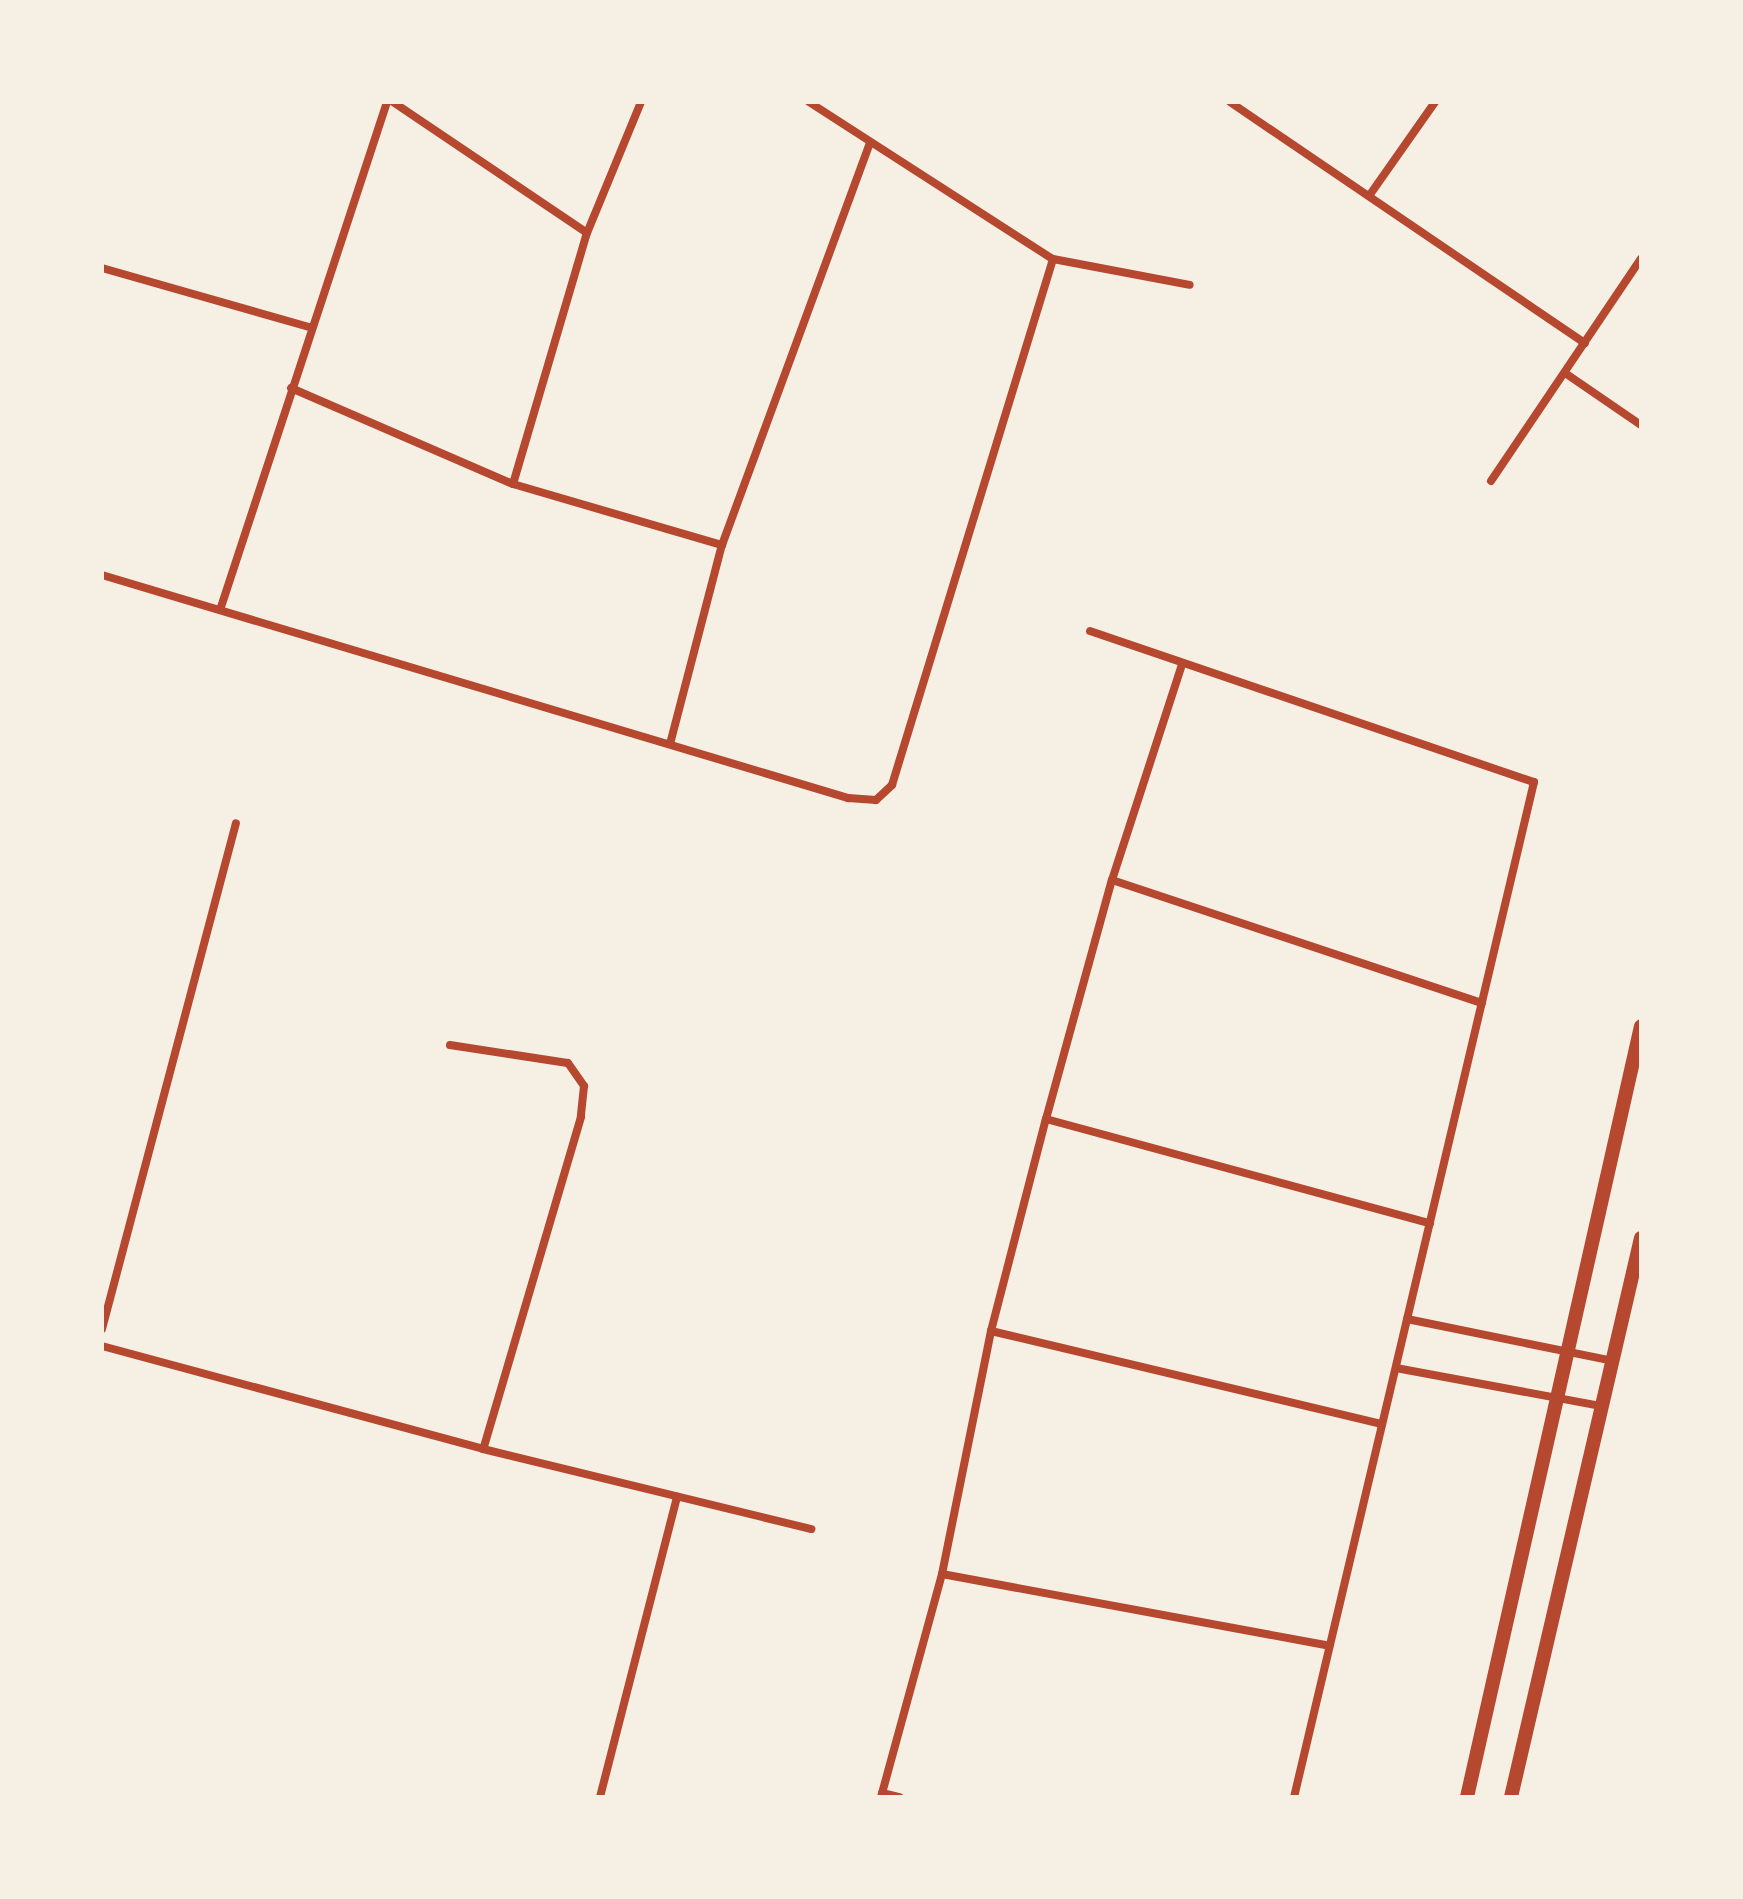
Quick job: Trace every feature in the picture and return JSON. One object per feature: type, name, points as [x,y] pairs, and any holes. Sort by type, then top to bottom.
[{"type":"street","points":[[221,607],[291,388],[390,102],[587,233]]},
{"type":"street","points":[[513,484],[587,233],[641,102]]},
{"type":"street","points":[[809,102],[1053,259],[1190,285]]},
{"type":"street","points":[[1230,102],[1585,343]]},
{"type":"street","points":[[1369,196],[1435,102]]},
{"type":"street","points":[[670,744],[722,545],[870,142]]},
{"type":"street","points":[[102,575],[221,607],[848,798],[876,800],[892,785],[1053,259]]},
{"type":"street","points":[[1491,481],[1641,259]]},
{"type":"street","points":[[102,268],[312,328]]},
{"type":"street","points":[[1565,373],[1641,425]]},
{"type":"street","points":[[291,388],[513,484],[722,545]]},
{"type":"street","points":[[1090,631],[1534,782],[1294,1797]]},
{"type":"street","points":[[900,1797],[881,1795],[942,1574],[991,1331],[1112,880],[1182,664]]},
{"type":"street","points":[[102,1329],[236,823]]},
{"type":"street","points":[[1112,880],[1482,1003]]},
{"type":"street","points":[[1467,1797],[1641,1026]]},
{"type":"street","points":[[450,1045],[568,1063],[584,1086],[581,1117],[483,1449]]},
{"type":"street","points":[[1046,1119],[1430,1223]]},
{"type":"street","points":[[1511,1797],[1641,1238]]},
{"type":"street","points":[[1407,1319],[1613,1361]]},
{"type":"street","points":[[991,1331],[1382,1424]]},
{"type":"street","points":[[102,1346],[483,1449],[811,1529]]},
{"type":"street","points":[[1396,1368],[1602,1406]]},
{"type":"street","points":[[600,1797],[677,1497]]},
{"type":"street","points":[[942,1574],[1329,1646]]}]
